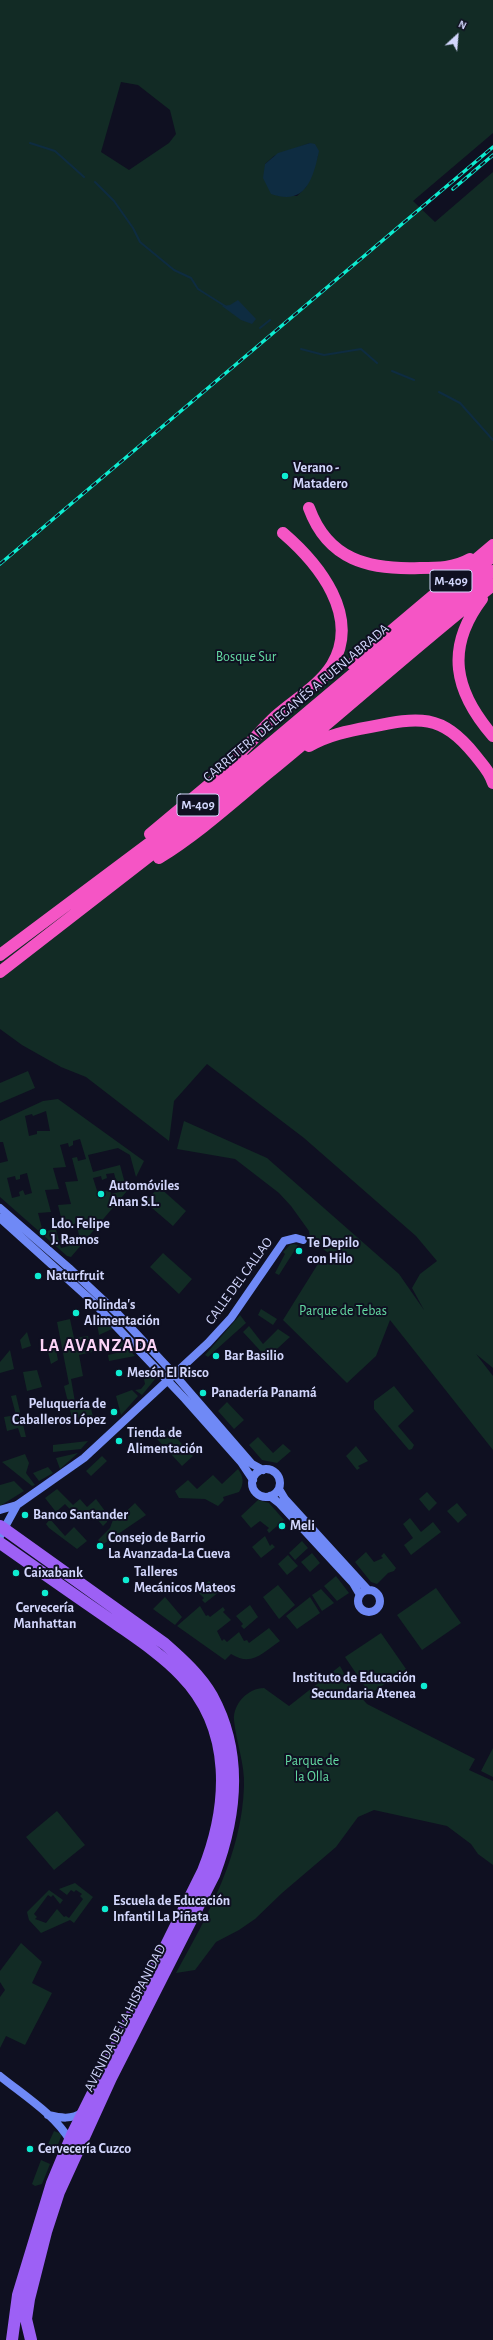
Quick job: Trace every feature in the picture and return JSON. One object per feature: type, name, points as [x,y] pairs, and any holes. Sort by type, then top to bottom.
[{"type":"highway","name":"M-409","points":[[309,508],[318,528],[334,546],[346,556],[363,564],[381,568],[447,567],[459,564],[469,559],[493,540]]},
{"type":"highway","name":"M-409","points":[[206,787],[275,717],[319,680],[332,665],[339,650],[342,629],[340,612],[334,594],[324,578],[299,547],[283,534]]},
{"type":"highway","name":"M-409","points":[[13,945],[206,787],[379,659],[417,628],[493,544]]},
{"type":"highway","name":"CARRETERA DE LEGANÉS A FUENLABRADA","points":[[417,628],[493,556]]},
{"type":"highway","name":"CARRETERA DE LEGANÉS A FUENLABRADA","points":[[0,955],[175,824],[417,628],[493,571]]},
{"type":"highway","name":"M-409","points":[[417,628],[493,586]]},
{"type":"highway","name":"M-409","points":[[493,586],[470,616],[462,633],[458,652],[458,674],[466,698],[493,736]]},
{"type":"highway","name":"M-409","points":[[109,889],[198,832],[290,756],[379,659]]},
{"type":"highway","name":"M-409","points":[[0,972],[109,889],[270,760],[379,659]]},
{"type":"highway","name":"M-409","points":[[290,756],[335,734],[405,720],[419,719],[446,728],[457,735],[488,771],[493,784]]},
{"type":"main road","points":[[0,1208],[98,1294],[174,1374],[252,1464],[263,1470],[271,1470],[278,1476],[279,1489],[285,1499],[368,1590],[378,1595],[380,1603],[376,1609],[368,1611],[361,1608],[358,1599],[360,1595],[368,1590]]},
{"type":"main road","points":[[0,1218],[92,1301],[167,1380],[241,1462],[253,1480],[254,1488],[258,1494],[270,1496],[280,1503],[353,1582],[360,1595]]},
{"type":"main road","name":"CALLE DEL CALLAO","points":[[0,1510],[17,1505],[84,1458],[174,1374],[231,1318],[284,1241],[296,1238],[303,1240]]},
{"type":"main road","points":[[253,1480],[255,1475],[263,1470]]},
{"type":"main road","points":[[270,1496],[279,1489]]},
{"type":"main road","name":"CALLE DEL CALLAO","points":[[2,1531],[17,1505]]},
{"type":"main road","name":"AVENIDA DE LA HISPANIDAD","points":[[2,1531],[165,1644],[188,1665],[212,1695],[220,1714],[230,1742],[234,1787],[230,1828],[214,1875],[84,2135],[53,2207],[29,2299],[26,2319],[31,2340]]},
{"type":"main road","name":"AVENIDA DE LA HISPANIDAD","points":[[0,1543],[150,1649],[182,1676],[194,1691],[209,1716],[218,1742],[222,1769],[221,1810],[213,1847],[203,1871],[70,2141],[52,2183],[27,2262],[15,2310],[12,2340]]},
{"type":"main road","points":[[0,2076],[60,2127],[70,2141]]},
{"type":"main road","points":[[50,2118],[75,2117],[84,2112]]},
{"type":"green space","name":"Bosque Sur","points":[[0,0],[493,0],[493,133],[413,201],[435,222],[493,172],[493,1368],[476,1354],[493,1376],[493,1450],[390,1320],[376,1356],[347,1383],[283,1320],[321,1259],[335,1258],[310,1239],[309,1231],[291,1206],[279,1193],[235,1159],[177,1149],[184,1121],[267,1158],[399,1274],[424,1310],[412,1288],[420,1274],[437,1261],[416,1236],[304,1138],[207,1064],[174,1101],[169,1141],[86,1077],[61,1067],[22,1045],[0,1029]],"holes":[[[121,82],[138,85],[170,110],[176,134],[169,143],[129,170],[101,152]],[[310,143],[318,155],[306,187],[297,196],[278,196],[265,164],[274,156]]]},
{"type":"green space","points":[[28,1071],[35,1088],[0,1103],[0,1083]]},
{"type":"green space","points":[[58,1099],[144,1161],[136,1177],[130,1155],[118,1148],[88,1155],[93,1172],[120,1165],[127,1191],[71,1257],[67,1256],[0,1197],[0,1163],[8,1161],[3,1142],[0,1142],[0,1121],[43,1101]],"holes":[[[46,1111],[50,1131],[37,1131],[37,1134],[29,1136],[25,1116],[32,1114],[33,1116]],[[80,1139],[86,1159],[78,1161],[77,1157],[72,1158],[78,1181],[65,1182],[71,1204],[58,1205],[64,1229],[76,1223],[81,1243],[68,1244],[69,1246],[61,1248],[55,1226],[50,1227],[51,1230],[43,1232],[38,1213],[51,1212],[45,1190],[59,1189],[53,1168],[66,1167],[60,1145],[68,1143],[69,1147],[73,1145],[73,1141]],[[27,1173],[32,1193],[25,1195],[23,1190],[19,1192],[20,1196],[12,1198],[7,1178],[15,1176],[16,1180],[20,1179],[20,1175]],[[114,1173],[119,1192],[111,1194],[110,1190],[105,1191],[106,1195],[99,1197],[93,1178],[101,1176],[102,1180],[107,1178],[106,1174]]]},
{"type":"green space","points":[[159,1187],[186,1211],[173,1226],[145,1202]]},
{"type":"green space","points":[[290,1245],[298,1245],[279,1275],[275,1273],[285,1254],[283,1252]]},
{"type":"green space","points":[[163,1253],[192,1279],[179,1294],[150,1267]]},
{"type":"green space","points":[[261,1309],[277,1319],[273,1325],[258,1315]]},
{"type":"green space","points":[[240,1315],[246,1323],[208,1357],[205,1355]]},
{"type":"green space","points":[[70,1319],[74,1338],[88,1336],[92,1352],[79,1355],[83,1376],[71,1379],[75,1402],[89,1400],[93,1417],[73,1422],[64,1386],[69,1384],[57,1322]]},
{"type":"green space","points":[[107,1322],[112,1329],[99,1335],[97,1324]]},
{"type":"green space","points":[[249,1326],[263,1344],[278,1329],[290,1337],[267,1358],[243,1332]]},
{"type":"green space","points":[[27,1332],[31,1346],[22,1349],[20,1340]]},
{"type":"green space","points":[[120,1339],[135,1356],[109,1361],[108,1355],[121,1352],[117,1343]]},
{"type":"green space","points":[[55,1345],[58,1360],[51,1364],[47,1348]]},
{"type":"green space","points":[[10,1350],[14,1369],[0,1373],[0,1362]]},
{"type":"green space","points":[[37,1370],[42,1387],[27,1391],[23,1372]]},
{"type":"green space","points":[[151,1376],[156,1378],[142,1395],[135,1390],[141,1389],[145,1384],[144,1379]]},
{"type":"green space","points":[[394,1386],[414,1411],[398,1426],[414,1445],[412,1449],[409,1450],[374,1409],[374,1401]]},
{"type":"green space","points":[[132,1390],[138,1396],[121,1415],[116,1396]]},
{"type":"green space","points":[[16,1395],[26,1437],[21,1437],[18,1428],[7,1431],[4,1417],[16,1415],[11,1396]]},
{"type":"green space","points":[[227,1402],[244,1420],[234,1429],[218,1411]]},
{"type":"green space","points":[[168,1429],[193,1456],[182,1466],[157,1439]]},
{"type":"green space","points":[[258,1437],[273,1453],[283,1444],[291,1451],[277,1463],[262,1460],[249,1445]]},
{"type":"green space","points":[[88,1441],[81,1449],[53,1452],[53,1445]]},
{"type":"green space","points":[[356,1446],[368,1461],[358,1466],[360,1468],[357,1470],[346,1456]]},
{"type":"green space","points":[[78,1453],[60,1469],[56,1458]]},
{"type":"green space","points":[[25,1454],[29,1463],[26,1473],[35,1485],[32,1486],[2,1462]]},
{"type":"green space","points":[[102,1456],[107,1461],[91,1476],[86,1471]]},
{"type":"green space","points":[[48,1467],[53,1473],[39,1481],[33,1473]]},
{"type":"green space","points":[[238,1469],[242,1478],[241,1489],[239,1492],[223,1497],[224,1500],[218,1506],[205,1499],[179,1498],[175,1491],[188,1480],[197,1489],[213,1475],[222,1484]]},
{"type":"green space","points":[[14,1481],[24,1491],[0,1506],[0,1485]]},
{"type":"green space","points":[[57,1489],[73,1505],[80,1499],[87,1507],[96,1499],[108,1515],[107,1522],[103,1526],[91,1512],[80,1520],[65,1504],[56,1512],[45,1498]]},
{"type":"green space","points":[[427,1492],[437,1503],[429,1511],[419,1499]]},
{"type":"green space","points":[[258,1500],[269,1503],[284,1520],[269,1533],[267,1530],[269,1528],[260,1521],[251,1528],[241,1516]]},
{"type":"green space","points":[[135,1503],[146,1515],[102,1545],[98,1540],[110,1528],[114,1517],[117,1520]]},
{"type":"green space","points":[[457,1503],[467,1515],[458,1523],[447,1511]]},
{"type":"green space","points":[[410,1518],[421,1532],[433,1522],[441,1532],[411,1555],[404,1545],[413,1538],[403,1524]]},
{"type":"green space","points":[[50,1519],[65,1536],[74,1527],[87,1541],[77,1549],[49,1528],[46,1524]]},
{"type":"green space","points":[[265,1536],[270,1546],[272,1544],[275,1547],[261,1558],[252,1547]]},
{"type":"green space","points":[[302,1541],[308,1548],[295,1560],[289,1553]]},
{"type":"green space","points":[[366,1552],[374,1562],[383,1558],[381,1556],[384,1553],[396,1568],[394,1571],[388,1573],[377,1584],[371,1582],[355,1562]]},
{"type":"green space","points":[[312,1553],[320,1563],[310,1572],[301,1562]]},
{"type":"green space","points":[[288,1555],[298,1566],[287,1575],[278,1564]]},
{"type":"green space","points":[[336,1576],[349,1593],[337,1601],[324,1586]]},
{"type":"green space","points":[[209,1581],[219,1592],[205,1603],[202,1600],[204,1598],[197,1591]]},
{"type":"green space","points":[[278,1585],[295,1605],[279,1619],[263,1597]]},
{"type":"green space","points":[[436,1588],[461,1623],[422,1650],[397,1615]]},
{"type":"green space","points":[[321,1589],[334,1603],[322,1611],[312,1595]]},
{"type":"green space","points":[[165,1597],[182,1617],[175,1625],[153,1609]]},
{"type":"green space","points":[[310,1597],[320,1613],[297,1629],[286,1616]]},
{"type":"green space","points":[[250,1605],[258,1617],[244,1629],[241,1626],[243,1624],[236,1616]]},
{"type":"green space","points":[[200,1606],[206,1616],[208,1615],[210,1617],[223,1607],[225,1610],[223,1612],[231,1620],[217,1631],[222,1641],[224,1639],[227,1642],[239,1632],[244,1641],[247,1640],[249,1643],[269,1628],[280,1641],[257,1657],[245,1659],[238,1658],[231,1654],[225,1660],[177,1626]]},
{"type":"green space","points":[[381,1633],[406,1669],[370,1694],[345,1657]]},
{"type":"green space","name":"Parque de la Olla","points":[[340,1666],[351,1686],[367,1704],[475,1759],[469,1770],[493,1781],[493,1865],[478,1854],[471,1844],[447,1826],[374,1810],[358,1817],[336,1847],[282,1893],[255,1919],[239,1930],[216,1942],[195,1970],[176,1973],[211,1906],[230,1860],[237,1836],[242,1811],[244,1778],[234,1720],[236,1708],[247,1694],[264,1688],[289,1706]]},
{"type":"green space","points":[[493,1748],[493,1777],[481,1771]]},
{"type":"green space","points":[[57,1811],[85,1845],[54,1870],[26,1837]]},
{"type":"green space","points":[[75,1883],[93,1897],[74,1923],[70,1920],[41,1933],[29,1920],[27,1912],[49,1890],[63,1900],[60,1904],[53,1895],[51,1897],[48,1895],[34,1914],[37,1917],[35,1919],[46,1923],[57,1909],[64,1917],[66,1916],[69,1918],[83,1899],[80,1896],[82,1894],[76,1890],[74,1892],[71,1890],[67,1895],[59,1889]]},
{"type":"green space","points":[[21,1943],[42,1962],[32,1983],[52,1993],[25,2045],[6,2036],[0,2048],[0,1997],[5,1990],[0,1982],[0,1971]]},
{"type":"green space","points":[[54,2131],[62,2134],[54,2155],[45,2151]]},
{"type":"green space","points":[[41,2160],[50,2164],[42,2184],[35,2186],[32,2184]]},
{"type":"water","points":[[310,143],[315,144],[319,151],[314,172],[306,188],[300,193],[292,196],[283,197],[271,194],[263,178],[265,164],[278,153]]},
{"type":"water","points":[[238,300],[256,319],[252,324],[241,320],[222,306],[230,305]]},
{"type":"waterway","points":[[30,143],[55,151],[84,177]]},
{"type":"waterway","points":[[95,182],[114,201],[133,228],[140,242],[174,270],[191,278],[198,289],[225,306]]},
{"type":"waterway","points":[[260,328],[270,320]]},
{"type":"waterway","points":[[301,349],[324,355],[361,349],[377,363]]},
{"type":"waterway","points":[[392,371],[414,380]]},
{"type":"waterway","points":[[439,392],[460,403],[493,440]]},
{"type":"railway","points":[[0,564],[493,147]]},
{"type":"railway","points":[[453,189],[493,155]]},
{"type":"place","name":"Verano - Matadero","points":[[285,476]]},
{"type":"place","name":"Automóviles Anan S.L.","points":[[101,1194]]},
{"type":"place","name":"Ldo. Felipe J. Ramos","points":[[43,1232]]},
{"type":"place","name":"Te Depilo con Hilo","points":[[299,1251]]},
{"type":"place","name":"Naturfruit","points":[[38,1276]]},
{"type":"place","name":"Rolinda's Alimentación","points":[[76,1313]]},
{"type":"place","name":"Bar Basilio","points":[[216,1356]]},
{"type":"place","name":"Mesón El Risco","points":[[119,1373]]},
{"type":"place","name":"Panadería Panamá","points":[[203,1393]]},
{"type":"place","name":"Peluquería de Caballeros López","points":[[114,1412]]},
{"type":"place","name":"Tienda de Alimentación","points":[[119,1441]]},
{"type":"place","name":"Banco Santander","points":[[25,1515]]},
{"type":"place","name":"Meli","points":[[282,1526]]},
{"type":"place","name":"Consejo de Barrio La Avanzada-La Cueva","points":[[100,1546]]},
{"type":"place","name":"Caixabank","points":[[16,1573]]},
{"type":"place","name":"Talleres Mecánicos Mateos","points":[[126,1580]]},
{"type":"place","name":"Cervecería Manhattan","points":[[45,1593]]},
{"type":"place","name":"Instituto de Educación Secundaria Atenea","points":[[424,1686]]},
{"type":"place","name":"Escuela de Educación Infantil La Piñata","points":[[105,1909]]},
{"type":"place","name":"Cervecería Cuzco","points":[[30,2149]]},
{"type":"district","name":"LA AVANZADA","points":[[99,1346]]},
{"type":"park label","name":"Parque de Tebas","points":[[343,1311]]}]
